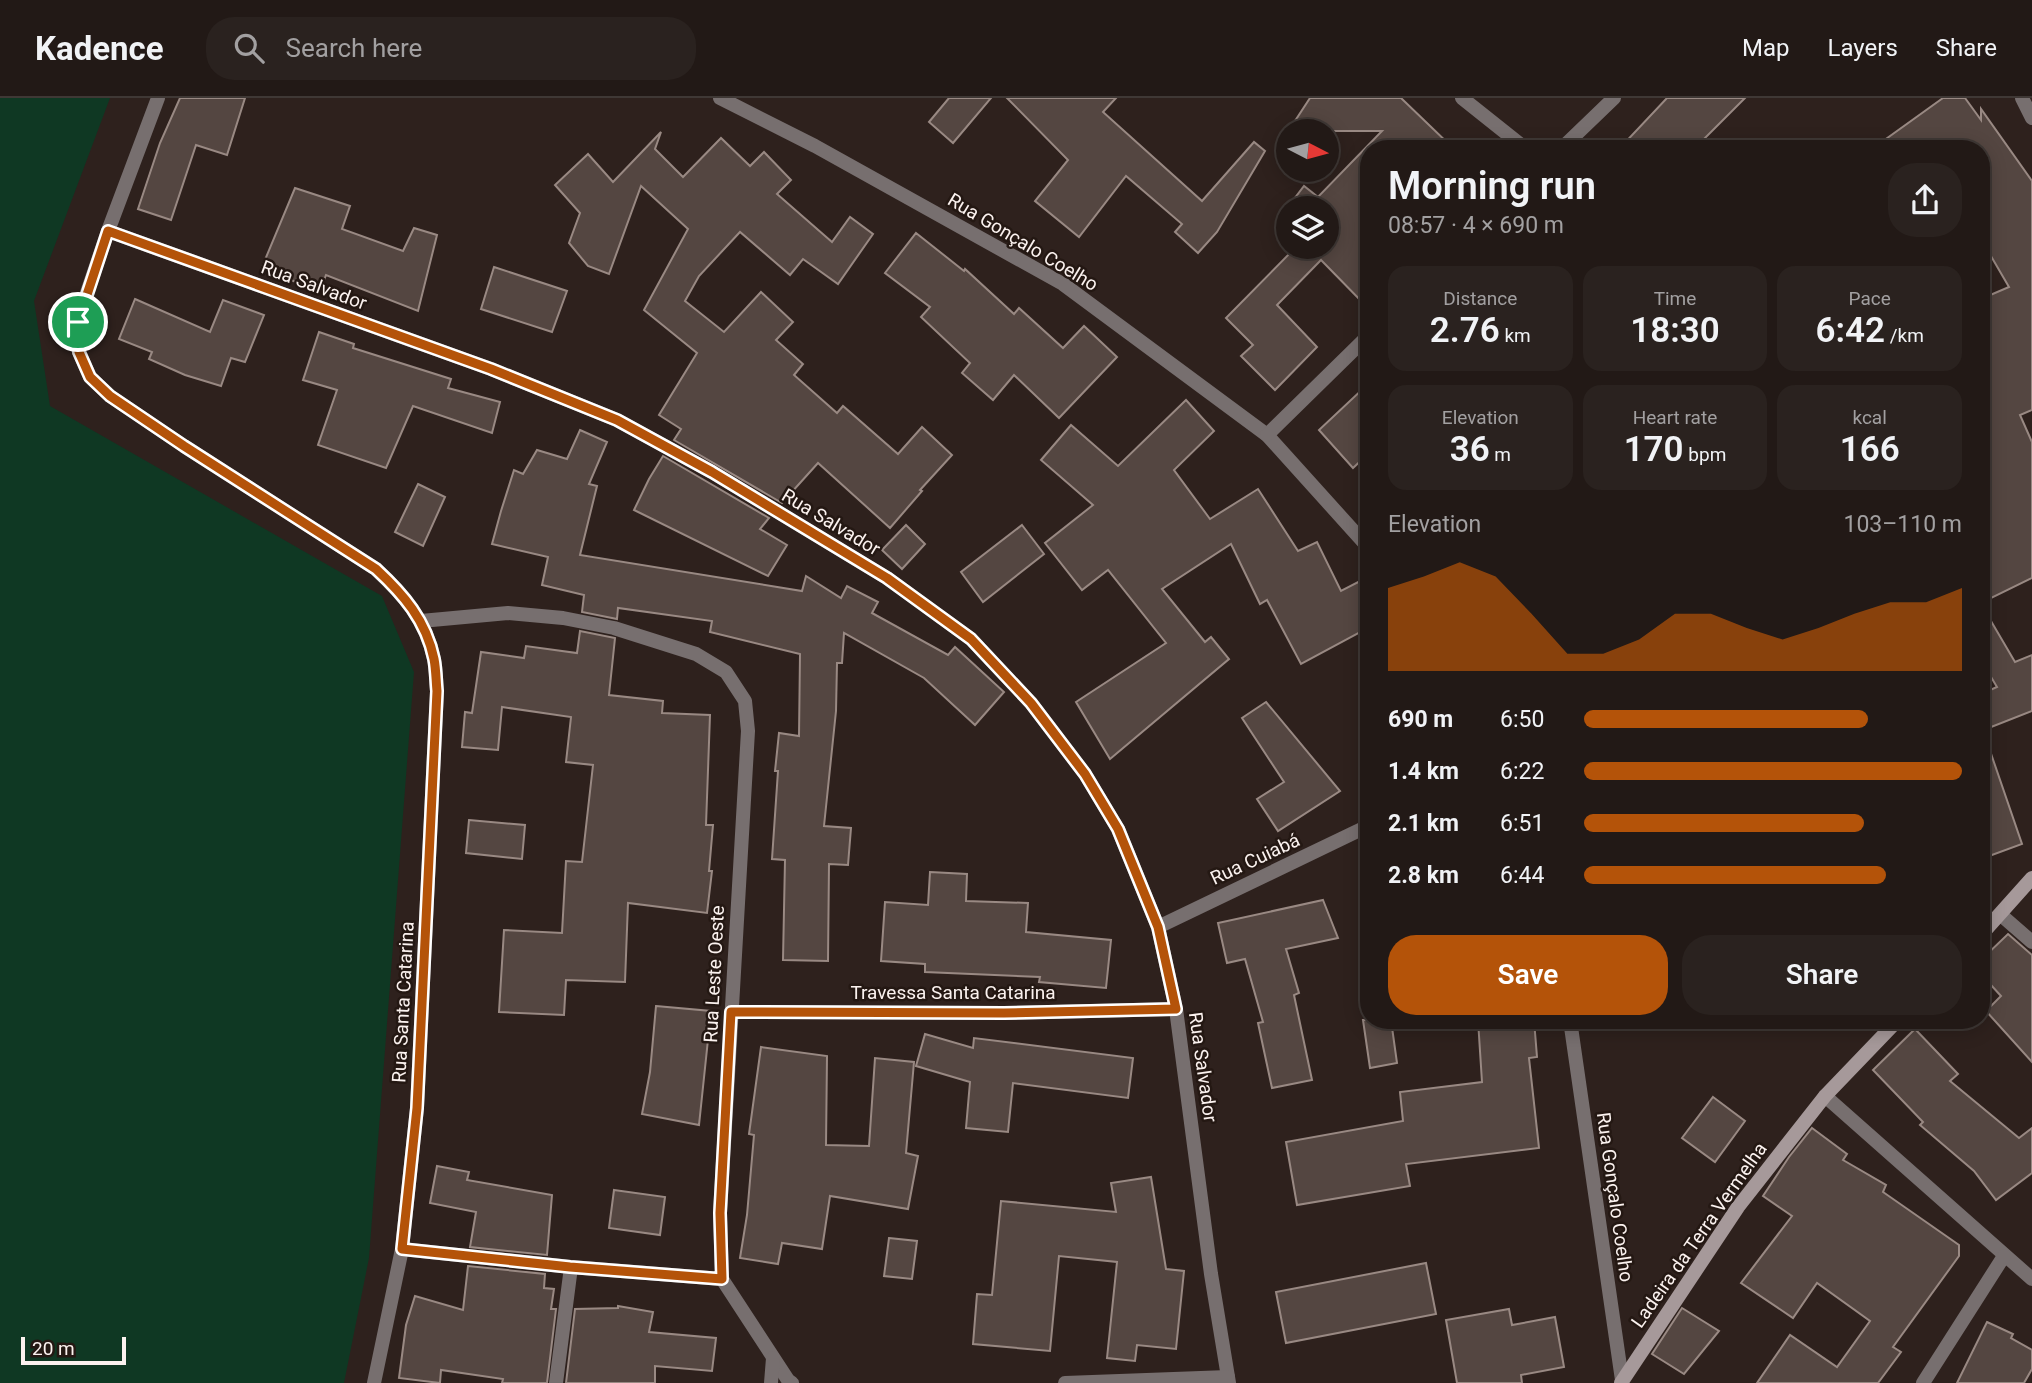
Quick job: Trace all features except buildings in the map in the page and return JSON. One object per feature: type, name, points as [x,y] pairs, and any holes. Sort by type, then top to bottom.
[{"type":"main road","points":[[1990,926],[2032,878]]},
{"type":"main road","name":"Ladeira da Terra Vermelha","points":[[1622,1382],[1738,1207],[1825,1096],[1889,1029]]},
{"type":"street","name":"Rua Santa Catarina","points":[[158,98],[108,231],[78,322],[79,352],[90,377],[110,396],[174,439],[376,569],[402,593],[421,621],[434,658],[437,691],[417,1108],[402,1249],[374,1383]]},
{"type":"street","name":"Rua Gonçalo Coelho","points":[[720,98],[816,146],[1063,284],[1267,435],[1360,538]]},
{"type":"street","points":[[1462,98],[1515,140]]},
{"type":"street","points":[[1570,140],[1614,98]]},
{"type":"street","points":[[2022,98],[2032,118]]},
{"type":"street","name":"Rua Salvador","points":[[108,231],[491,369],[617,420],[712,472],[887,578],[971,639],[1031,703],[1085,774],[1118,829],[1158,927],[1176,1009],[1211,1274],[1229,1380]]},
{"type":"street","points":[[1267,435],[1360,344]]},
{"type":"street","name":"Rua Leste Oeste","points":[[421,621],[508,613],[564,618],[614,628],[696,654],[726,672],[745,701],[748,731],[720,1213],[722,1279]]},
{"type":"street","name":"Rua Cuiabá","points":[[1158,927],[1360,830]]},
{"type":"street","points":[[2001,915],[2032,942]]},
{"type":"street","name":"Travessa Santa Catarina","points":[[731,1012],[1004,1013],[1176,1009]]},
{"type":"street","name":"Rua Gonçalo Coelho","points":[[1571,1029],[1622,1382]]},
{"type":"street","points":[[1825,1096],[2032,1279]]},
{"type":"street","points":[[402,1249],[570,1267],[722,1279],[792,1383]]},
{"type":"street","points":[[1923,1383],[2004,1256]]},
{"type":"street","points":[[556,1383],[570,1267]]},
{"type":"street","points":[[771,1383],[773,1358]]},
{"type":"street","points":[[1065,1383],[1229,1380]]},
{"type":"green space","points":[[0,98],[110,98],[34,301],[50,406],[382,596],[414,672],[369,1258],[344,1383],[0,1383]]},
{"type":"route","points":[[108,231],[491,369],[617,420],[712,472],[887,578],[971,639],[1031,703],[1085,774],[1118,829],[1158,927],[1176,1009],[1004,1013],[731,1012],[720,1213],[722,1279],[570,1267],[402,1249],[417,1108],[437,691],[434,658],[421,621],[402,593],[376,569],[110,396],[90,377],[79,352],[78,322],[108,231]]}]
